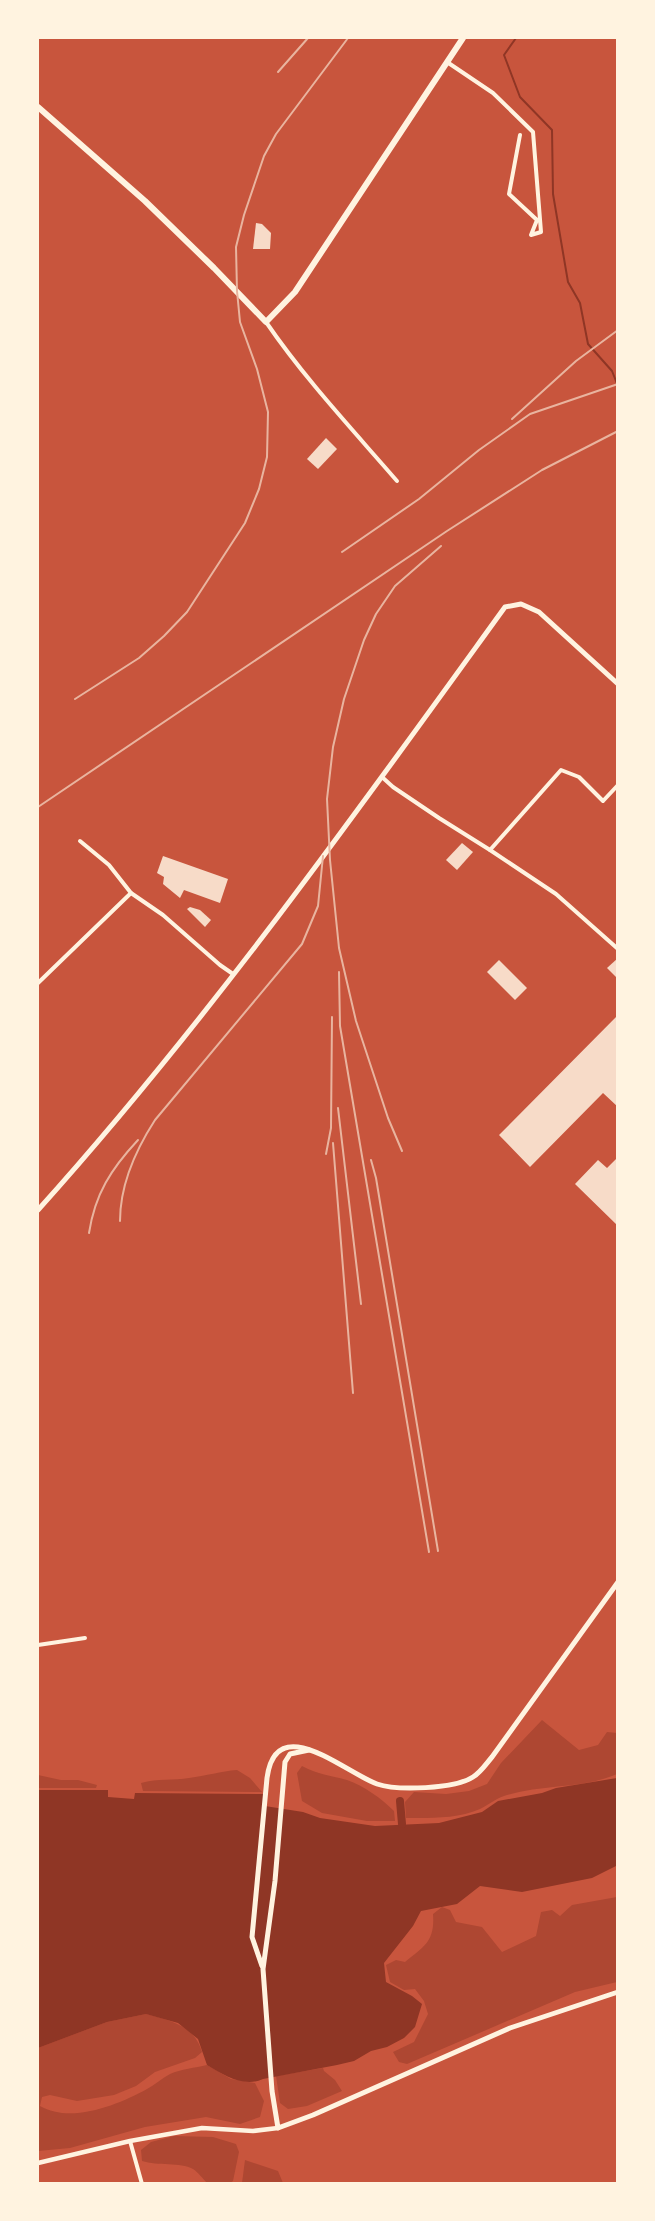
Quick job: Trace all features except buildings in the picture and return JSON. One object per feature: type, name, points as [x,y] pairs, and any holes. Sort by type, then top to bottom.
[{"type":"main road","points":[[38,106],[145,201],[266,322],[295,292],[463,38]]},
{"type":"main road","points":[[38,1210],[126,1109],[233,974],[382,777],[505,607],[521,604],[538,612],[618,684]]},
{"type":"main road","points":[[262,1969],[252,1937],[267,1778],[272,1758],[280,1749],[295,1746],[309,1750],[364,1778],[387,1786],[433,1786],[462,1782],[472,1777],[492,1757],[618,1582]]},
{"type":"main road","points":[[309,1750],[296,1751],[287,1757],[262,1969],[272,2091],[278,2128],[510,2028],[618,1992]]},
{"type":"street","points":[[447,62],[493,93],[533,132],[541,232],[531,235],[537,220],[509,194],[520,135]]},
{"type":"street","points":[[266,322],[284,350],[324,399],[398,481]]},
{"type":"street","points":[[490,849],[561,770],[579,777],[603,801],[618,785]]},
{"type":"street","points":[[382,777],[393,788],[556,894],[618,949]]},
{"type":"street","points":[[80,840],[109,866],[131,893],[163,915],[233,974]]},
{"type":"street","points":[[38,983],[131,893]]},
{"type":"street","points":[[38,1198],[43,1204]]},
{"type":"street","points":[[38,1645],[85,1638]]},
{"type":"street","points":[[38,2163],[202,2128],[254,2131],[278,2128]]},
{"type":"street","points":[[130,2142],[142,2184]]},
{"type":"shaded area","points":[[542,1720],[579,1750],[598,1745],[607,1732],[617,1733],[617,1774],[590,1782],[518,1792],[501,1797],[480,1809],[462,1815],[406,1818],[405,1802],[414,1792],[446,1794],[469,1791],[487,1784],[501,1763]]},
{"type":"shaded area","points":[[302,1766],[347,1780],[366,1789],[394,1811],[395,1821],[367,1821],[322,1813],[302,1801],[297,1773]]},
{"type":"shaded area","points":[[237,1770],[250,1778],[262,1792],[143,1791],[141,1783],[183,1779]]},
{"type":"shaded area","points":[[38,1775],[97,1785],[96,1788],[38,1788]]},
{"type":"shaded area","points":[[617,1778],[618,1865],[592,1878],[522,1892],[480,1886],[457,1904],[421,1911],[413,1926],[384,1963],[386,1982],[422,2004],[415,2027],[404,2038],[387,2047],[371,2051],[354,2061],[249,2082],[234,2079],[207,2065],[198,2039],[178,2023],[146,2014],[107,2022],[38,2048],[38,1790],[108,1790],[108,1797],[134,1799],[135,1793],[265,1794],[265,1806],[303,1812],[320,1818],[375,1826],[439,1823],[482,1812],[498,1801]]},
{"type":"shaded area","points":[[617,1897],[617,1982],[575,1992],[407,2064],[399,2062],[393,2052],[414,2042],[428,2014],[424,2001],[415,1989],[404,1990],[390,1982],[386,1965],[396,1960],[405,1962],[423,1947],[432,1931],[433,1914],[442,1907],[450,1910],[456,1922],[482,1927],[502,1952],[536,1936],[541,1912],[552,1910],[560,1916],[572,1905]]},
{"type":"shaded area","points":[[146,2014],[173,2022],[187,2030],[202,2052],[195,2058],[155,2072],[136,2086],[114,2095],[77,2101],[50,2095],[42,2097],[40,2106],[66,2113],[94,2110],[135,2095],[170,2074],[207,2065],[231,2079],[255,2083],[264,2101],[260,2117],[240,2124],[206,2117],[145,2127],[70,2148],[38,2151],[38,2048],[107,2022]]},
{"type":"shaded area","points":[[323,2068],[342,2091],[307,2106],[288,2109],[280,2103],[276,2076]]},
{"type":"shaded area","points":[[174,2136],[213,2137],[236,2144],[239,2152],[233,2181],[207,2183],[195,2170],[188,2167],[142,2161],[141,2150],[151,2142]]},
{"type":"shaded area","points":[[245,2160],[278,2171],[283,2183],[242,2183]]},
{"type":"waterway","points":[[516,38],[504,55],[520,97],[552,130],[553,194],[568,282],[580,303],[588,344],[612,371],[618,386]]},
{"type":"waterway","points":[[400,1801],[402,1824]]},
{"type":"railway","points":[[278,72],[308,38]]},
{"type":"railway","points":[[75,699],[139,658],[164,636],[187,612],[245,523],[259,489],[267,457],[268,412],[257,369],[240,322],[236,247],[264,156],[276,134],[348,38]]},
{"type":"railway","points":[[512,419],[576,361],[618,330]]},
{"type":"railway","points":[[342,552],[419,499],[479,450],[530,414],[618,384]]},
{"type":"railway","points":[[38,807],[447,531],[542,470],[618,431]]},
{"type":"railway","points":[[402,1151],[388,1118],[356,1021],[339,948],[330,860],[327,799],[333,747],[344,699],[364,640],[376,614],[395,586],[441,546]]},
{"type":"railway","points":[[120,1221],[123,1194],[130,1168],[155,1120],[302,944],[318,906],[323,856]]},
{"type":"railway","points":[[339,972],[340,1026],[429,1552]]},
{"type":"railway","points":[[326,1154],[331,1128],[332,1017]]},
{"type":"railway","points":[[338,1108],[361,1304]]},
{"type":"railway","points":[[89,1233],[100,1194],[112,1172],[138,1140]]},
{"type":"railway","points":[[333,1143],[353,1393]]},
{"type":"railway","points":[[371,1160],[376,1178],[438,1551]]}]
